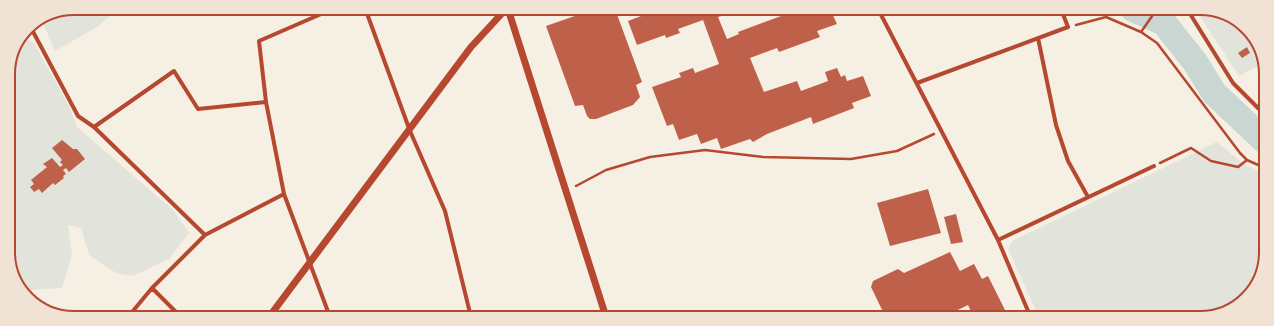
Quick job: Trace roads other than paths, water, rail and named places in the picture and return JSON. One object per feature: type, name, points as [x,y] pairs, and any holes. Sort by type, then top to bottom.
[{"type":"street","points":[[319,15],[259,41],[266,102],[284,194],[328,311]]},
{"type":"street","points":[[368,15],[410,131],[445,211],[470,311]]},
{"type":"street","points":[[274,311],[410,131],[471,47],[501,15]]},
{"type":"street","points":[[509,15],[604,311]]},
{"type":"street","points":[[881,15],[998,240],[1028,311]]},
{"type":"street","points":[[917,83],[1068,27],[1063,15]]},
{"type":"street","points":[[1191,15],[1233,83],[1259,109]]},
{"type":"street","points":[[33,32],[78,116],[94,127],[205,235]]},
{"type":"street","points":[[1038,38],[1061,140],[1068,161],[1088,197]]},
{"type":"street","points":[[94,127],[174,71],[198,109],[266,102]]},
{"type":"street","points":[[998,240],[1154,166]]},
{"type":"street","points":[[133,311],[152,288],[205,235],[284,194]]},
{"type":"street","points":[[152,288],[175,311]]},
{"type":"waterway","points":[[1146,15],[1164,23],[1195,62],[1214,93],[1259,135]]}]
